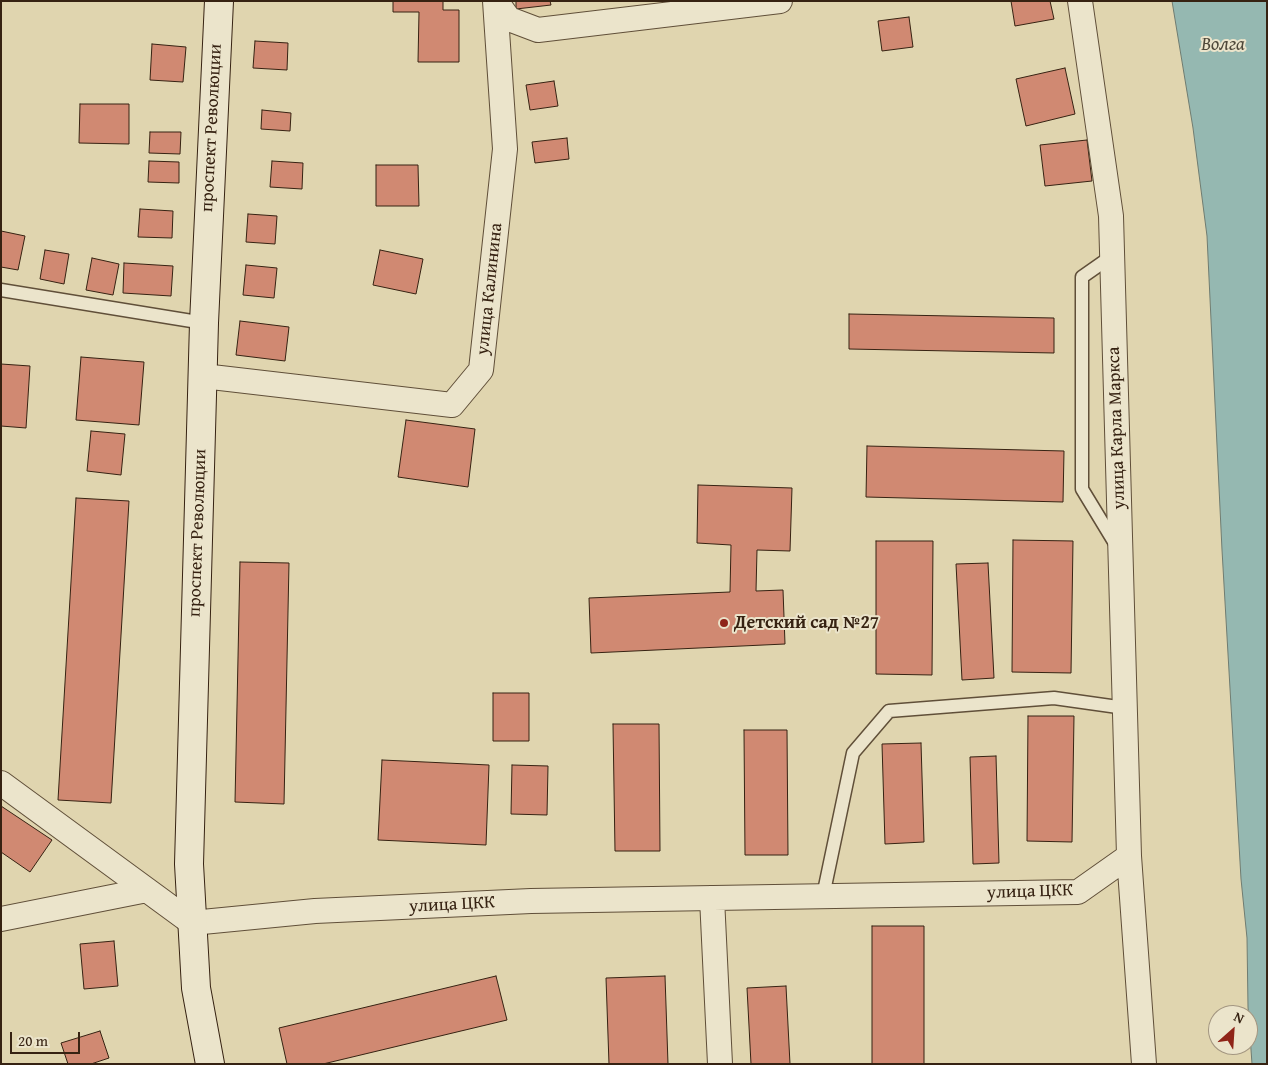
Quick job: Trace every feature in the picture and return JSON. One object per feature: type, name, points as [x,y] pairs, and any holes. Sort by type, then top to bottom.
[{"type":"street","name":"проспект Революции","points":[[210,1064],[196,988],[189,864],[204,322],[218,1]]},
{"type":"street","name":"улица Калинина","points":[[496,1],[509,20],[538,30],[780,1]]},
{"type":"street","name":"улица Калинина","points":[[203,376],[452,405],[481,370],[505,149],[496,1]]},
{"type":"street","name":"улица Карла Маркса","points":[[1080,1],[1111,216],[1129,856]]},
{"type":"street","points":[[1,783],[192,923]]},
{"type":"street","points":[[1129,856],[1144,1064]]},
{"type":"street","name":"улица ЦКК","points":[[192,923],[335,910],[531,901],[1078,892],[1129,856]]},
{"type":"street","points":[[1,919],[147,890]]},
{"type":"street","points":[[712,898],[720,1064]]},
{"type":"lane","points":[[1112,256],[1082,277],[1082,489],[1121,553]]},
{"type":"lane","points":[[1,290],[204,322]]},
{"type":"lane","points":[[823,896],[852,753],[889,711],[1054,698],[1125,708]]},
{"type":"water","name":"Волга","points":[[1172,1],[1267,1],[1267,1064],[1252,1064],[1251,1055],[1258,1055],[1258,1005],[1248,1005],[1247,938],[1241,879],[1222,550],[1207,236],[1193,128]]},
{"type":"building","points":[[393,1],[443,1],[443,10],[459,10],[459,62],[418,62],[419,12],[393,12]]},
{"type":"building","points":[[516,1],[550,1],[551,5],[516,9]]},
{"type":"building","points":[[1011,1],[1050,1],[1054,19],[1015,26]]},
{"type":"building","points":[[909,17],[913,47],[882,51],[878,21]]},
{"type":"building","points":[[255,41],[288,43],[287,70],[253,68]]},
{"type":"building","points":[[152,44],[186,47],[183,82],[150,80]]},
{"type":"building","points":[[1065,68],[1075,114],[1026,126],[1016,79]]},
{"type":"building","points":[[554,81],[558,106],[530,110],[526,85]]},
{"type":"building","points":[[80,104],[129,104],[129,144],[79,143]]},
{"type":"building","points":[[262,110],[291,113],[290,131],[261,129]]},
{"type":"building","points":[[150,132],[181,132],[180,154],[149,153]]},
{"type":"building","points":[[567,138],[569,159],[535,163],[532,142]]},
{"type":"building","points":[[1087,140],[1092,181],[1045,186],[1040,145]]},
{"type":"building","points":[[149,161],[179,162],[179,183],[148,182]]},
{"type":"building","points":[[272,161],[303,163],[302,189],[270,187]]},
{"type":"building","points":[[376,165],[418,165],[419,206],[376,206]]},
{"type":"building","points":[[140,209],[173,211],[172,238],[138,237]]},
{"type":"building","points":[[248,214],[277,216],[275,244],[246,242]]},
{"type":"building","points":[[1,231],[25,236],[18,270],[1,267]]},
{"type":"building","points":[[45,250],[69,254],[64,284],[40,279]]},
{"type":"building","points":[[380,250],[423,259],[416,294],[373,285]]},
{"type":"building","points":[[92,258],[119,264],[113,295],[86,290]]},
{"type":"building","points":[[124,263],[173,266],[171,296],[123,293]]},
{"type":"building","points":[[246,265],[277,268],[274,298],[243,295]]},
{"type":"building","points":[[849,314],[1054,318],[1054,353],[849,349]]},
{"type":"building","points":[[240,321],[289,327],[285,361],[236,355]]},
{"type":"building","points":[[81,357],[144,362],[139,425],[76,420]]},
{"type":"building","points":[[1,364],[30,366],[26,428],[1,426]]},
{"type":"building","points":[[406,420],[475,429],[468,487],[398,477]]},
{"type":"building","points":[[91,431],[125,434],[121,475],[87,471]]},
{"type":"building","points":[[867,446],[1064,451],[1063,502],[866,497]]},
{"type":"building","points":[[698,485],[792,488],[790,551],[757,550],[756,591],[783,590],[785,644],[591,653],[589,598],[730,592],[731,545],[697,543]]},
{"type":"building","points":[[76,498],[129,501],[111,803],[58,800]]},
{"type":"building","points":[[1013,540],[1073,541],[1071,673],[1012,672]]},
{"type":"building","points":[[876,541],[933,541],[932,675],[876,674]]},
{"type":"building","points":[[240,562],[289,563],[284,804],[235,802]]},
{"type":"building","points":[[988,563],[994,678],[962,680],[956,564]]},
{"type":"building","points":[[493,693],[529,693],[529,741],[493,741]]},
{"type":"building","points":[[1028,716],[1074,716],[1072,842],[1027,841]]},
{"type":"building","points":[[613,724],[659,724],[660,851],[615,851]]},
{"type":"building","points":[[744,730],[787,730],[788,855],[745,855]]},
{"type":"building","points":[[921,743],[924,842],[885,844],[882,744]]},
{"type":"building","points":[[996,756],[999,863],[973,864],[970,757]]},
{"type":"building","points":[[382,760],[489,765],[486,845],[378,840]]},
{"type":"building","points":[[512,765],[548,766],[547,815],[511,814]]},
{"type":"building","points":[[1,806],[52,840],[30,872],[1,852]]},
{"type":"building","points":[[872,926],[924,926],[924,1064],[872,1064]]},
{"type":"building","points":[[114,941],[118,986],[84,989],[80,944]]},
{"type":"building","points":[[496,976],[507,1020],[323,1064],[287,1064],[279,1028]]},
{"type":"building","points":[[665,976],[668,1064],[609,1064],[606,978]]},
{"type":"building","points":[[786,986],[790,1064],[751,1064],[747,988]]},
{"type":"building","points":[[100,1031],[109,1058],[91,1064],[68,1064],[61,1043]]},
{"type":"place","name":"Детский сад №27","points":[[724,623]]}]
